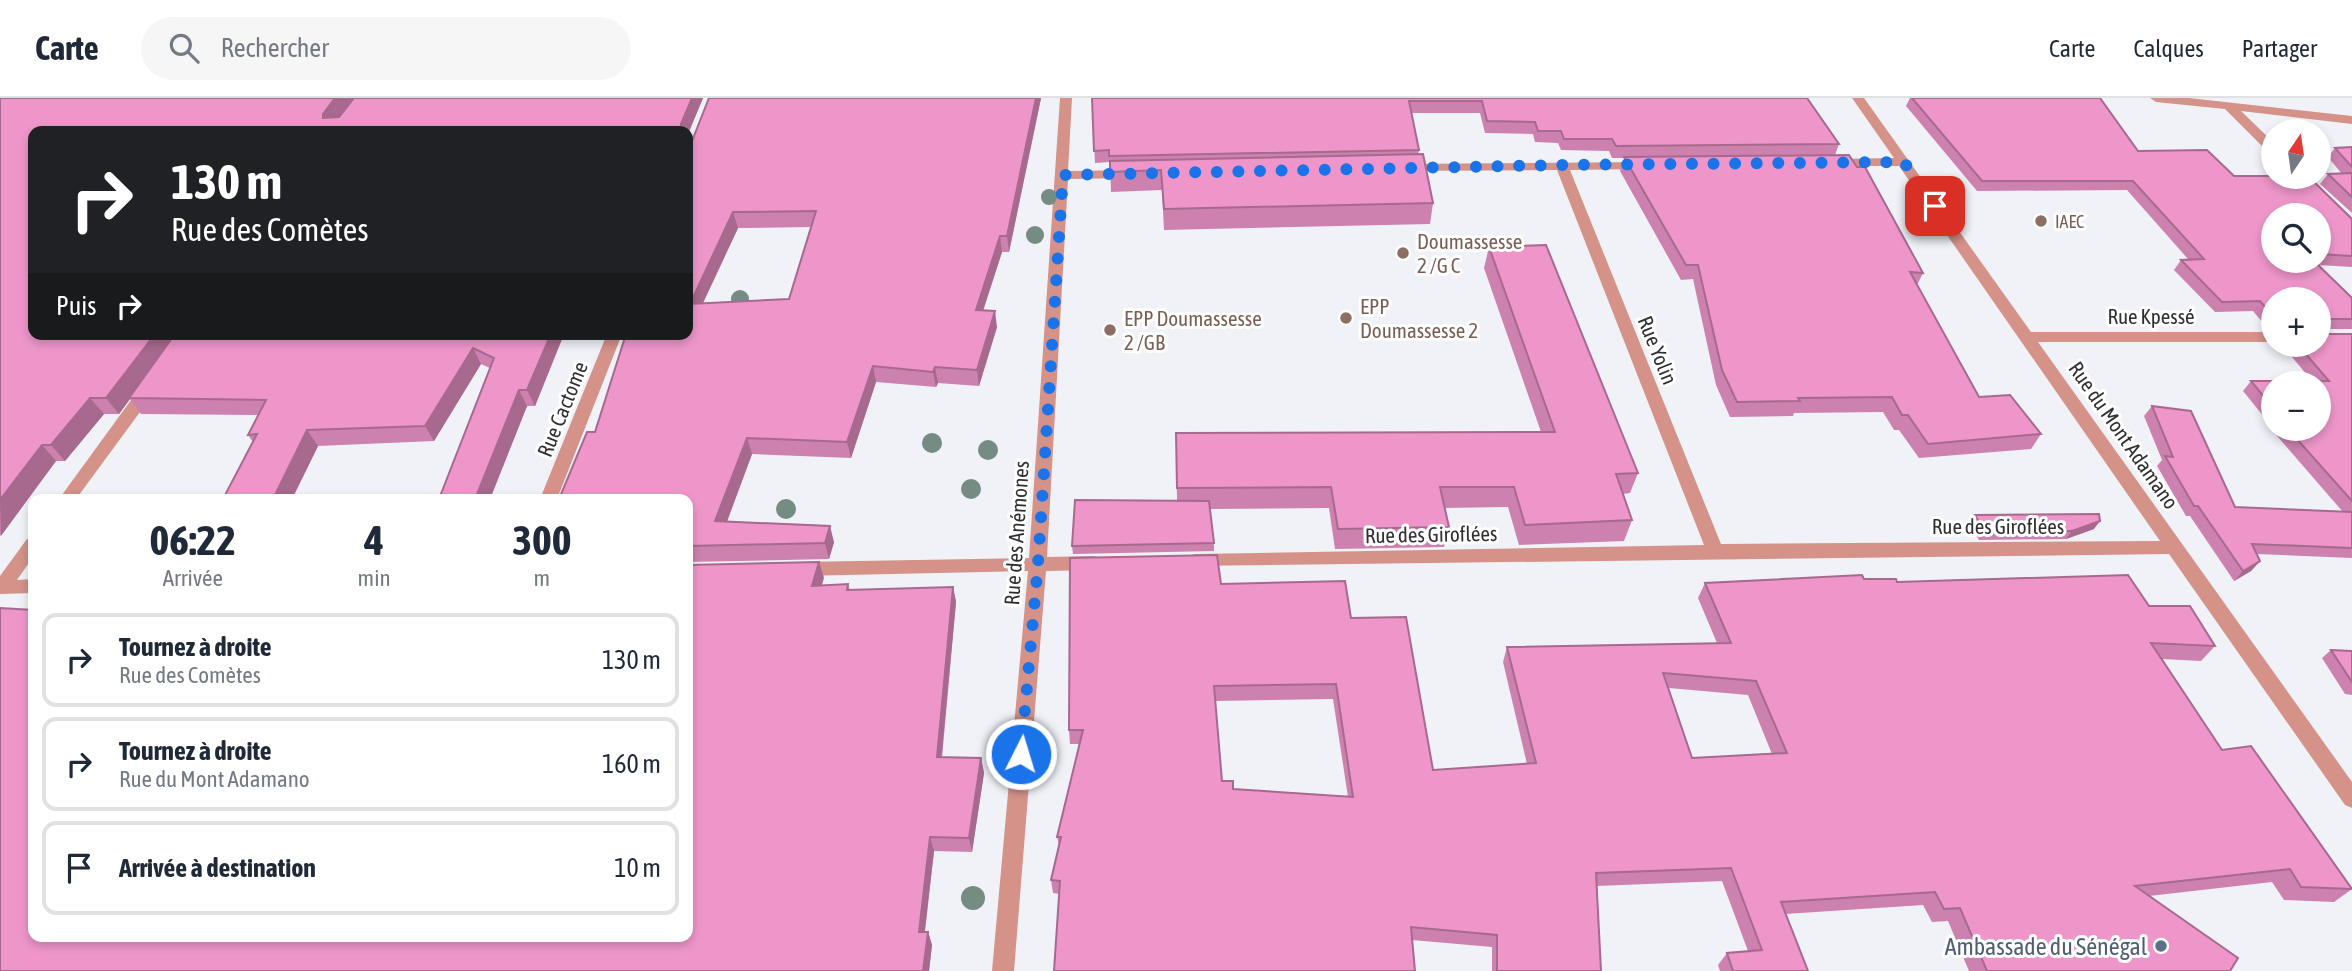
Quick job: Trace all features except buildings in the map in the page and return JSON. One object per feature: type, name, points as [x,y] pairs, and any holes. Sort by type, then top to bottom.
[{"type":"street","name":"Rue des Anémones","points":[[1003,971],[1038,564],[1066,98]]},
{"type":"street","name":"Rue du Mont Adamano","points":[[1858,98],[2029,337],[2352,799]]},
{"type":"street","points":[[2156,98],[2352,120]]},
{"type":"street","points":[[2230,108],[2261,138]]},
{"type":"street","points":[[1821,163],[1904,162]]},
{"type":"street","points":[[1382,169],[1654,164]]},
{"type":"street","name":"Rue Yolin","points":[[1562,165],[1716,551]]},
{"type":"street","points":[[1063,175],[1146,173]]},
{"type":"street","name":"Rue Kpessé","points":[[2029,337],[2261,337]]},
{"type":"street","name":"Rue Cactome","points":[[550,494],[613,340]]},
{"type":"street","points":[[71,494],[156,378]]},
{"type":"street","name":"Rue des Giroflées","points":[[1176,561],[1716,551],[2176,547]]},
{"type":"street","points":[[1,587],[28,551]]},
{"type":"street","points":[[786,569],[1107,563]]},
{"type":"street","points":[[1,587],[28,586]]},
{"type":"place","name":"IAEC","points":[[2041,221]]},
{"type":"place","name":"Doumassesse 2 /G C","points":[[1403,253]]},
{"type":"place","name":"EPP Doumassesse 2","points":[[1346,318]]},
{"type":"place","name":"EPP Doumassesse 2 /GB","points":[[1110,330]]},
{"type":"place","name":"Ambassade du Sénégal","points":[[2161,946]]},
{"type":"route","points":[[1021,754],[1038,564],[1063,175],[1562,165],[1904,162],[1935,206]]}]
